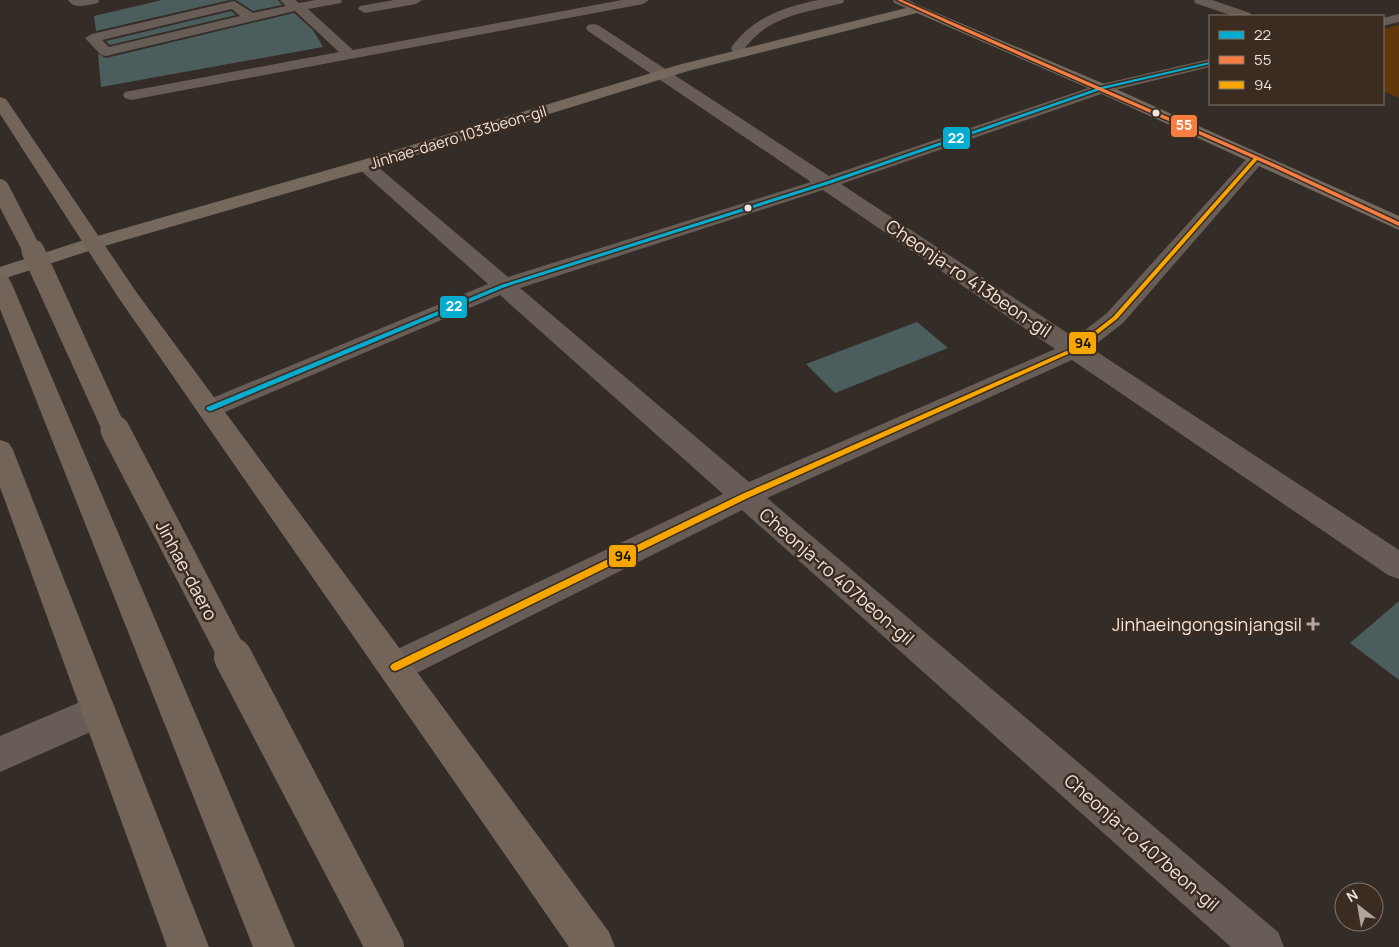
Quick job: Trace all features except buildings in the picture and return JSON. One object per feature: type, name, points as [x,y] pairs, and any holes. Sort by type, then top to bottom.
[{"type":"highway","points":[[0,102],[129,297],[594,947]]},
{"type":"highway","name":"Jinhae-daero","points":[[0,188],[24,232],[120,443],[385,947]]},
{"type":"highway","points":[[0,282],[274,947]]},
{"type":"highway","points":[[1,454],[188,947]]},
{"type":"main road","name":"Jinhae-daero 1033beon-gil","points":[[0,274],[94,243],[365,165],[664,74],[918,9]]},
{"type":"main road","points":[[918,9],[1102,88],[1346,198],[1399,224]]},
{"type":"street","points":[[74,0],[78,3],[93,0]]},
{"type":"street","points":[[251,18],[234,5],[92,38],[106,52],[251,18],[292,3],[336,0]]},
{"type":"street","points":[[365,8],[416,0]]},
{"type":"street","points":[[131,95],[349,54],[592,4],[643,0]]},
{"type":"street","points":[[740,54],[738,48],[742,41],[759,27],[780,15],[838,0]]},
{"type":"street","points":[[900,0],[918,9]]},
{"type":"street","points":[[1200,0],[1242,15]]},
{"type":"street","points":[[292,3],[349,54]]},
{"type":"street","points":[[1384,22],[1399,18]]},
{"type":"street","name":"Cheonja-ro 413beon-gil","points":[[593,28],[1399,566]]},
{"type":"street","points":[[209,409],[504,286],[827,183],[1102,88],[1209,62]]},
{"type":"street","points":[[395,668],[745,496],[1075,349],[1115,318],[1256,159]]},
{"type":"street","name":"Cheonja-ro 407beon-gil","points":[[365,165],[1263,947]]},
{"type":"street","points":[[0,754],[99,711]]},
{"type":"shaded area","points":[[1399,25],[1399,98],[1384,91],[1384,29]]},
{"type":"transit line","name":"55","points":[[899,0],[1275,166],[1399,224]]},
{"type":"transit line","name":"22","points":[[209,409],[503,286],[827,183],[1102,88],[1209,63]]},
{"type":"transit line","name":"94","points":[[395,667],[745,496],[1075,349],[1115,318],[1256,159]]},
{"type":"place","name":"Jinhaeingongsinjangsil","points":[[1313,624]]}]
